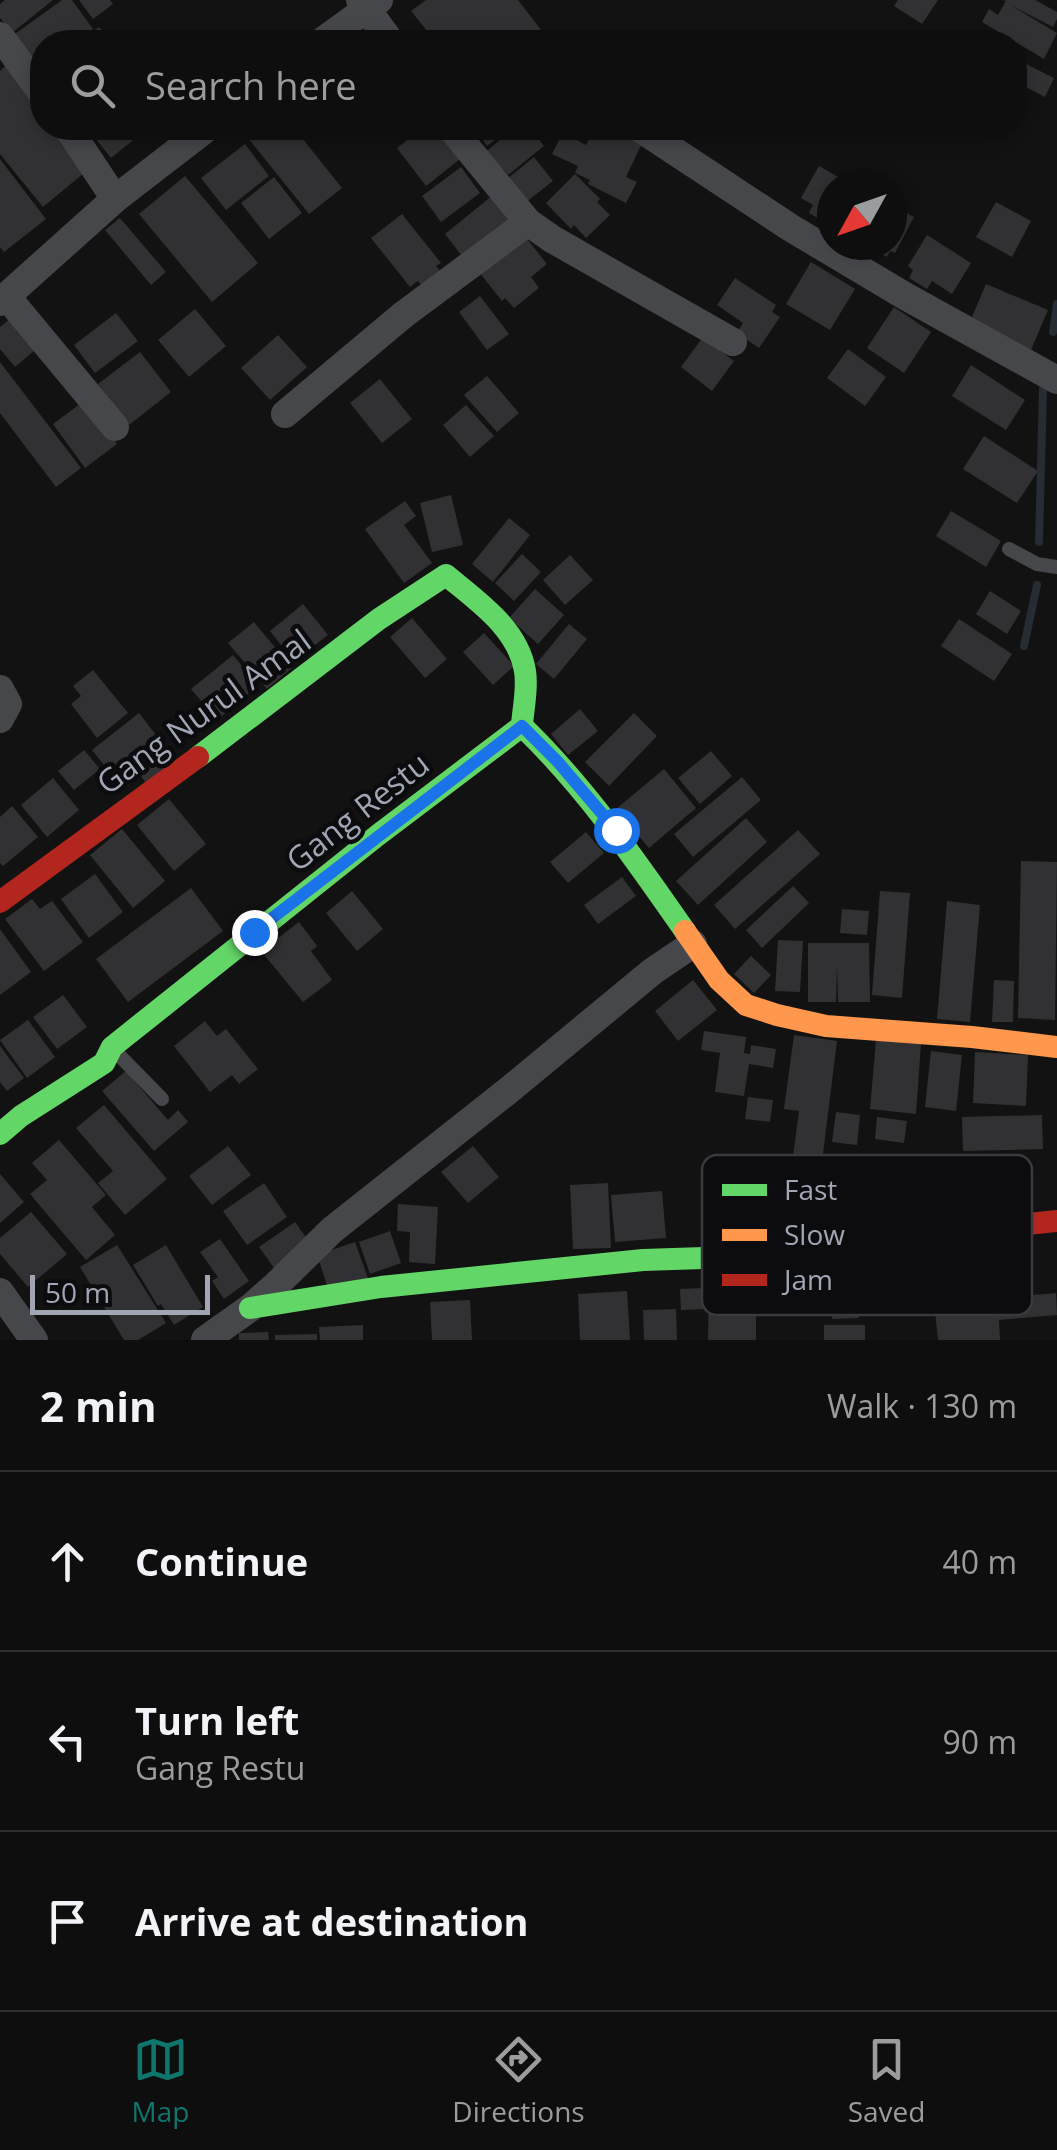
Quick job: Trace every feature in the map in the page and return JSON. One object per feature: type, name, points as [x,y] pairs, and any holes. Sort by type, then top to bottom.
[{"type":"street","points":[[336,30],[369,3],[384,30]]},
{"type":"street","points":[[0,36],[30,77]]},
{"type":"street","points":[[76,140],[115,199]]},
{"type":"street","points":[[115,427],[3,299],[115,199],[192,140]]},
{"type":"street","points":[[461,140],[528,222],[733,342]]},
{"type":"street","points":[[656,140],[791,228],[1057,380]]},
{"type":"street","points":[[285,414],[403,315],[528,222]]},
{"type":"street","name":"Gang Nurul Amal","points":[[0,902],[380,619],[446,575],[496,618],[516,644],[525,670],[522,726]]},
{"type":"street","points":[[0,689],[8,704],[0,718]]},
{"type":"street","points":[[522,726],[616,830],[719,980],[746,1005],[826,1026],[1057,1047]]},
{"type":"street","name":"Gang Restu","points":[[0,1134],[21,1116],[104,1063],[112,1048],[362,847],[522,726]]},
{"type":"street","points":[[216,1335],[332,1230],[693,944]]},
{"type":"street","points":[[1032,1224],[1057,1221]]},
{"type":"street","points":[[250,1308],[382,1287],[643,1260],[702,1258]]},
{"type":"street","points":[[0,1292],[34,1340]]},
{"type":"lane","points":[[1010,549],[1038,564],[1057,567]]},
{"type":"lane","points":[[112,1048],[162,1099]]},
{"type":"building","points":[[5,0],[53,0],[12,33],[0,18],[0,4]]},
{"type":"building","points":[[62,0],[72,0],[93,29],[30,30],[30,62],[12,36]]},
{"type":"building","points":[[79,0],[110,0],[113,4],[93,19]]},
{"type":"building","points":[[426,0],[518,0],[541,30],[426,30],[411,11]]},
{"type":"building","points":[[898,0],[938,0],[922,24],[894,6]]},
{"type":"building","points":[[1003,0],[1035,0],[1057,12],[1053,27],[1010,5],[1057,33],[1044,59],[1027,49],[1027,30],[995,30],[982,22],[989,9],[998,15],[1006,1]]},
{"type":"building","points":[[1027,64],[1054,78],[1045,97],[1027,88]]},
{"type":"building","points":[[6,65],[30,95],[30,140],[67,140],[90,168],[43,207],[0,154],[0,71]]},
{"type":"building","points":[[97,140],[133,140],[111,158]]},
{"type":"building","points":[[250,140],[304,140],[342,188],[309,214]]},
{"type":"building","points":[[407,140],[445,140],[460,159],[426,186],[397,148]]},
{"type":"building","points":[[500,140],[539,140],[544,146],[508,175],[501,167],[497,170],[484,153]]},
{"type":"building","points":[[559,140],[576,140],[586,145],[588,140],[643,141],[626,177],[637,182],[626,203],[588,184],[590,180],[575,173],[578,166],[552,154]]},
{"type":"building","points":[[245,144],[269,176],[226,210],[201,178]]},
{"type":"building","points":[[534,157],[553,181],[525,203],[506,180]]},
{"type":"building","points":[[0,159],[46,219],[4,252],[0,247]]},
{"type":"building","points":[[819,166],[826,170],[817,170],[817,218],[809,213],[813,205],[801,198]]},
{"type":"building","points":[[461,167],[480,193],[441,222],[422,196]]},
{"type":"building","points":[[575,174],[610,215],[586,238],[574,225],[571,229],[546,203]]},
{"type":"building","points":[[185,176],[258,263],[212,302],[139,214]]},
{"type":"building","points":[[274,177],[302,213],[269,239],[241,203]]},
{"type":"building","points":[[493,195],[515,222],[465,260],[445,234]]},
{"type":"building","points":[[996,202],[1031,221],[1012,257],[976,237]]},
{"type":"building","points":[[402,214],[441,263],[436,266],[442,273],[423,288],[418,281],[410,287],[371,238]]},
{"type":"building","points":[[120,218],[166,272],[151,285],[105,230]]},
{"type":"building","points":[[524,235],[547,264],[531,277],[539,288],[514,308],[505,298],[502,301],[479,272]]},
{"type":"building","points":[[927,235],[971,263],[952,294],[932,281],[927,289],[909,278],[913,270],[908,266]]},
{"type":"building","points":[[811,262],[855,289],[830,330],[786,304]]},
{"type":"building","points":[[735,278],[776,305],[772,312],[780,317],[759,348],[737,333],[743,323],[717,305]]},
{"type":"building","points":[[986,284],[1048,310],[1031,350],[969,324]]},
{"type":"building","points":[[480,296],[509,334],[487,350],[459,312]]},
{"type":"building","points":[[894,307],[931,332],[904,373],[867,348]]},
{"type":"building","points":[[195,309],[226,346],[189,377],[158,340]]},
{"type":"building","points":[[116,313],[138,341],[95,373],[74,345]]},
{"type":"building","points":[[11,318],[36,349],[15,367],[0,349],[0,327]]},
{"type":"building","points":[[278,335],[307,367],[270,400],[241,368]]},
{"type":"building","points":[[703,337],[734,361],[712,391],[681,367]]},
{"type":"building","points":[[848,349],[886,377],[865,406],[827,378]]},
{"type":"building","points":[[140,352],[171,392],[129,425],[98,384]]},
{"type":"building","points":[[0,362],[81,468],[56,487],[0,413]]},
{"type":"building","points":[[971,365],[1025,400],[1006,430],[952,396]]},
{"type":"building","points":[[487,376],[519,413],[497,432],[464,395]]},
{"type":"building","points":[[380,379],[412,419],[382,443],[350,403]]},
{"type":"building","points":[[84,401],[117,444],[85,468],[53,424]]},
{"type":"building","points":[[466,405],[494,436],[470,457],[443,425]]},
{"type":"building","points":[[984,436],[1038,471],[1017,503],[963,469]]},
{"type":"building","points":[[451,495],[463,545],[432,552],[420,503]]},
{"type":"building","points":[[405,501],[416,516],[404,525],[432,563],[404,583],[365,529]]},
{"type":"building","points":[[951,511],[1001,541],[986,567],[936,536]]},
{"type":"building","points":[[509,518],[530,535],[493,582],[472,564]]},
{"type":"building","points":[[522,554],[541,572],[514,601],[495,583]]},
{"type":"building","points":[[570,555],[593,580],[565,605],[543,580]]},
{"type":"building","points":[[535,589],[564,615],[538,644],[509,618]]},
{"type":"building","points":[[990,591],[1021,611],[1007,634],[976,614]]},
{"type":"building","points":[[303,604],[328,635],[294,661],[270,631]]},
{"type":"building","points":[[412,618],[447,659],[425,678],[390,637]]},
{"type":"building","points":[[959,619],[1012,654],[994,681],[941,646]]},
{"type":"building","points":[[254,622],[292,668],[267,689],[228,643]]},
{"type":"building","points":[[569,624],[587,639],[554,679],[536,664]]},
{"type":"building","points":[[484,633],[514,666],[493,685],[463,652]]},
{"type":"building","points":[[233,655],[258,686],[217,720],[191,689]]},
{"type":"building","points":[[93,670],[128,713],[97,738],[71,704],[81,696],[73,686]]},
{"type":"building","points":[[580,709],[598,731],[568,755],[551,734]]},
{"type":"building","points":[[139,713],[169,752],[159,760],[168,773],[150,788],[140,775],[123,789],[92,750]]},
{"type":"building","points":[[634,713],[657,736],[609,786],[585,762]]},
{"type":"building","points":[[84,750],[100,769],[74,790],[58,771]]},
{"type":"building","points":[[711,751],[732,776],[700,804],[678,778]]},
{"type":"building","points":[[664,769],[696,808],[649,848],[616,809]]},
{"type":"building","points":[[742,777],[761,800],[693,857],[674,834]]},
{"type":"building","points":[[53,778],[79,810],[47,837],[21,805]]},
{"type":"building","points":[[169,799],[206,844],[174,871],[137,825]]},
{"type":"building","points":[[12,806],[38,837],[3,866],[0,817]]},
{"type":"building","points":[[746,818],[767,842],[698,905],[676,881]]},
{"type":"building","points":[[122,829],[165,881],[133,908],[90,855]]},
{"type":"building","points":[[798,830],[820,854],[735,929],[714,905]]},
{"type":"building","points":[[586,832],[604,853],[568,883],[550,862]]},
{"type":"building","points":[[1021,861],[1057,862],[1055,1020],[1018,1018]]},
{"type":"building","points":[[95,874],[123,912],[89,938],[61,899]]},
{"type":"building","points":[[622,877],[636,896],[598,924],[584,905]]},
{"type":"building","points":[[793,886],[809,903],[762,948],[746,930]]},
{"type":"building","points":[[191,888],[223,931],[128,1002],[96,959]]},
{"type":"building","points":[[352,891],[383,929],[357,951],[326,913]]},
{"type":"building","points":[[880,891],[910,893],[902,998],[872,995]]},
{"type":"building","points":[[32,899],[40,909],[52,901],[83,942],[44,971],[5,919]]},
{"type":"building","points":[[947,901],[980,905],[970,1022],[937,1019]]},
{"type":"building","points":[[842,909],[869,911],[867,935],[840,933]]},
{"type":"building","points":[[299,922],[317,946],[311,951],[332,980],[303,1002],[261,951]]},
{"type":"building","points":[[0,929],[31,972],[0,995]]},
{"type":"building","points":[[778,940],[803,941],[800,992],[775,991]]},
{"type":"building","points":[[808,943],[869,943],[870,1002],[838,1002],[837,966],[836,1002],[808,1002]]},
{"type":"building","points":[[751,956],[771,975],[754,993],[734,974]]},
{"type":"building","points":[[693,980],[717,1010],[678,1041],[655,1011]]},
{"type":"building","points":[[994,980],[1014,981],[1013,1022],[992,1022]]},
{"type":"building","points":[[63,995],[87,1027],[57,1049],[33,1017]]},
{"type":"building","points":[[28,1020],[55,1057],[27,1078],[0,1040]]},
{"type":"building","points":[[205,1021],[217,1036],[226,1029],[258,1069],[239,1084],[232,1075],[210,1092],[174,1046]]},
{"type":"building","points":[[704,1031],[746,1037],[744,1053],[750,1054],[751,1045],[776,1049],[773,1068],[749,1064],[744,1096],[715,1092],[720,1053],[701,1050]]},
{"type":"building","points":[[794,1035],[837,1041],[823,1155],[793,1155],[799,1111],[784,1109]]},
{"type":"building","points":[[876,1040],[921,1044],[916,1114],[870,1109]]},
{"type":"building","points":[[0,1046],[24,1078],[7,1091],[0,1082]]},
{"type":"building","points":[[931,1051],[962,1055],[956,1111],[925,1107]]},
{"type":"building","points":[[975,1052],[1028,1055],[1026,1106],[973,1103]]},
{"type":"building","points":[[126,1071],[168,1120],[178,1110],[188,1122],[154,1151],[102,1091]]},
{"type":"building","points":[[748,1097],[773,1100],[770,1122],[745,1119]]},
{"type":"building","points":[[104,1105],[167,1179],[125,1215],[98,1183],[113,1171],[76,1128]]},
{"type":"building","points":[[836,1112],[860,1115],[857,1145],[832,1142]]},
{"type":"building","points":[[1042,1115],[1043,1149],[963,1151],[962,1117]]},
{"type":"building","points":[[877,1117],[907,1121],[904,1143],[875,1139]]},
{"type":"building","points":[[59,1140],[106,1195],[92,1207],[115,1235],[86,1260],[30,1194],[47,1180],[32,1163]]},
{"type":"building","points":[[228,1146],[251,1175],[212,1205],[189,1176]]},
{"type":"building","points":[[473,1146],[499,1177],[468,1203],[441,1172]]},
{"type":"building","points":[[0,1174],[24,1202],[0,1223]]},
{"type":"building","points":[[264,1183],[287,1217],[247,1245],[223,1211]]},
{"type":"building","points":[[608,1183],[611,1248],[573,1249],[570,1185]]},
{"type":"building","points":[[662,1191],[666,1238],[615,1242],[611,1195]]},
{"type":"building","points":[[398,1204],[438,1207],[435,1264],[409,1262],[410,1232],[397,1231]]},
{"type":"building","points":[[31,1212],[67,1254],[28,1287],[0,1254],[0,1238]]},
{"type":"building","points":[[295,1222],[310,1243],[274,1268],[259,1247]]},
{"type":"building","points":[[390,1231],[401,1263],[370,1274],[359,1242]]},
{"type":"building","points":[[220,1239],[249,1281],[224,1299],[212,1281],[218,1277],[200,1252]]},
{"type":"building","points":[[355,1242],[368,1278],[329,1291],[317,1255]]},
{"type":"building","points":[[117,1245],[166,1323],[138,1340],[124,1340],[80,1267]]},
{"type":"building","points":[[166,1245],[203,1307],[174,1325],[133,1265]]},
{"type":"building","points":[[702,1288],[702,1309],[681,1310],[680,1289]]},
{"type":"building","points":[[627,1291],[630,1340],[580,1340],[578,1294]]},
{"type":"building","points":[[1056,1293],[1057,1315],[999,1320],[1000,1340],[938,1340],[935,1315],[1032,1315],[1032,1295]]},
{"type":"building","points":[[470,1300],[472,1340],[432,1340],[430,1302]]},
{"type":"building","points":[[676,1309],[677,1340],[644,1340],[643,1310]]},
{"type":"building","points":[[708,1315],[756,1315],[756,1340],[708,1340]]},
{"type":"building","points":[[832,1315],[859,1315],[859,1318],[832,1319]]},
{"type":"building","points":[[363,1325],[363,1340],[320,1340],[319,1327]]},
{"type":"building","points":[[824,1325],[865,1325],[865,1340],[824,1340]]},
{"type":"building","points":[[268,1332],[269,1340],[239,1340],[239,1333]]},
{"type":"building","points":[[317,1334],[317,1340],[275,1340],[275,1335]]},
{"type":"waterway","points":[[1053,332],[1057,304]]},
{"type":"waterway","points":[[1039,542],[1043,389]]},
{"type":"waterway","points":[[1024,646],[1037,585]]},
{"type":"traffic: fast","points":[[198,757],[379,619],[446,575],[483,605],[514,642],[526,678],[522,726],[588,799],[685,931]]},
{"type":"traffic: fast","points":[[0,1134],[21,1116],[104,1063],[112,1047],[522,726]]},
{"type":"traffic: fast","points":[[250,1308],[381,1287],[643,1260],[702,1258]]},
{"type":"traffic: slow","points":[[685,931],[719,980],[746,1005],[777,1015],[826,1026],[1057,1047]]},
{"type":"traffic: jam","points":[[0,902],[198,757]]},
{"type":"traffic: jam","points":[[1032,1224],[1057,1221]]},
{"type":"route","points":[[254,932],[522,726],[616,830]]}]
